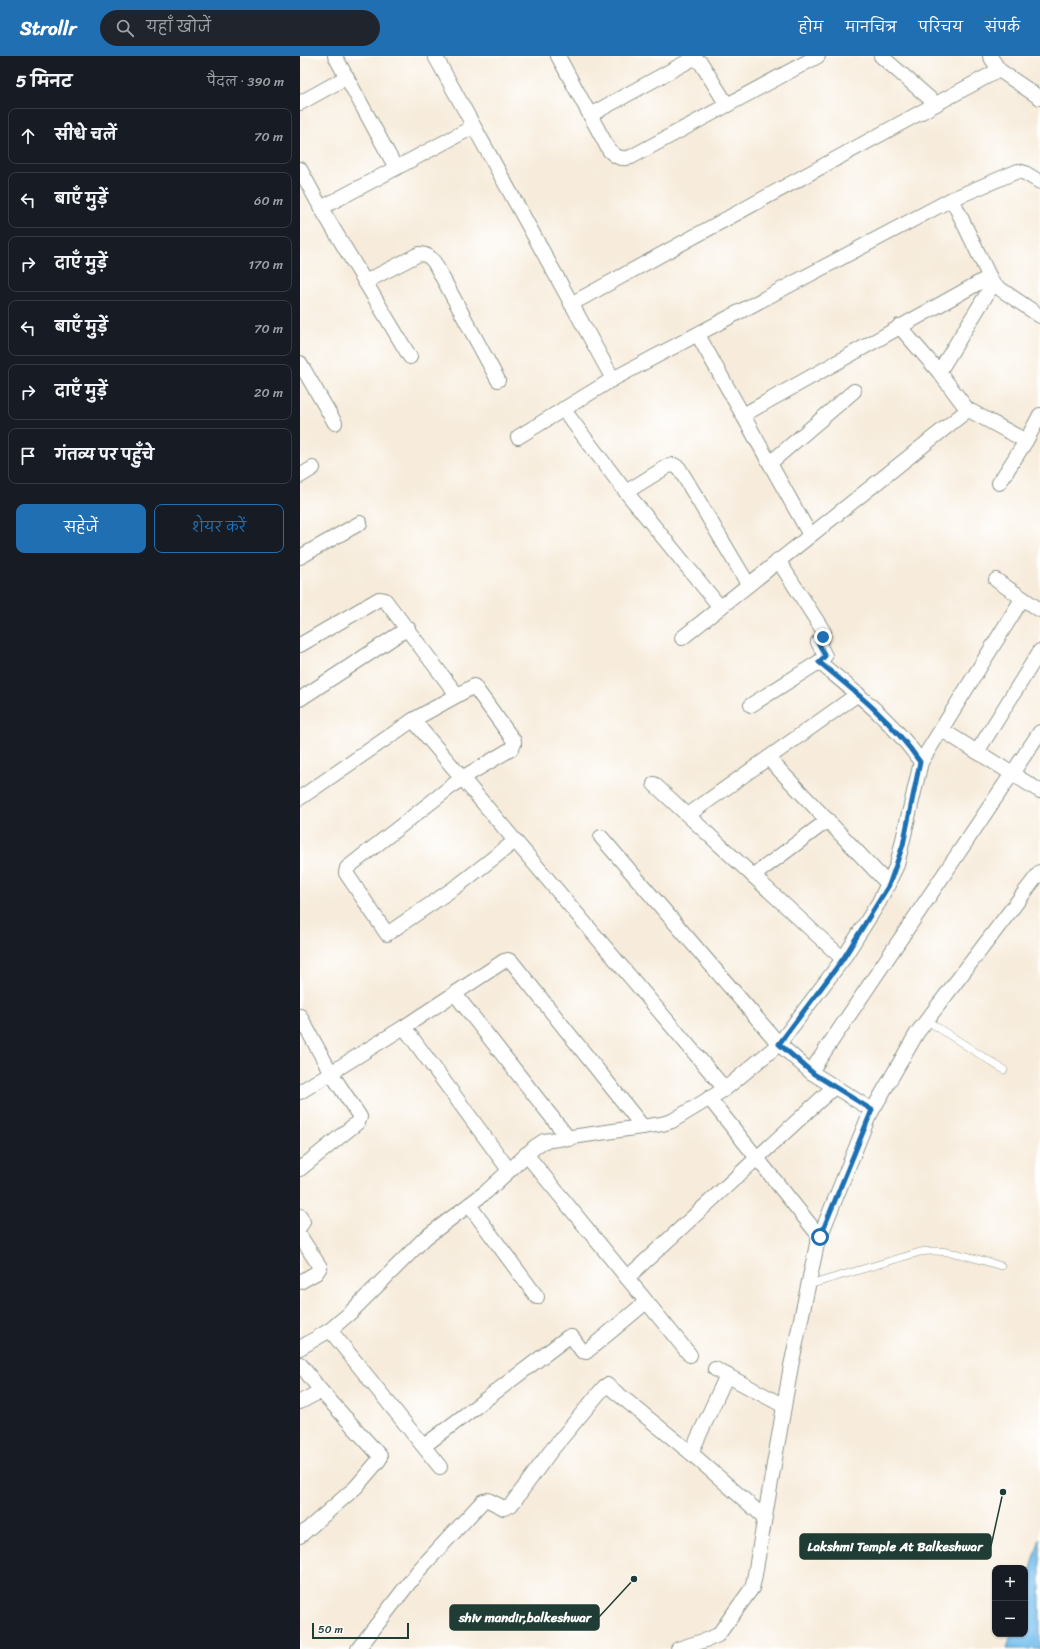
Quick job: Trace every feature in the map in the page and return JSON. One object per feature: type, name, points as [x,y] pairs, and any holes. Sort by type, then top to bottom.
[{"type":"street","points":[[335,56],[396,168]]},
{"type":"street","points":[[435,56],[570,304],[613,379]]},
{"type":"street","points":[[558,56],[609,150],[618,158],[624,159],[631,157],[727,105],[799,60],[818,56]]},
{"type":"street","points":[[881,56],[936,104]]},
{"type":"street","points":[[990,56],[999,70],[1040,98]]},
{"type":"street","points":[[590,115],[694,58],[701,63],[727,105]]},
{"type":"street","points":[[570,304],[999,70]]},
{"type":"street","points":[[300,103],[347,77]]},
{"type":"street","points":[[321,208],[473,127]]},
{"type":"street","points":[[300,169],[321,208],[410,356]]},
{"type":"street","points":[[518,437],[613,379],[952,199],[1018,171],[1025,173],[1040,182]]},
{"type":"street","points":[[952,199],[991,281],[1040,316]]},
{"type":"street","points":[[365,282],[418,254],[425,254],[430,257],[498,380]]},
{"type":"street","points":[[743,415],[900,326],[991,281]]},
{"type":"street","points":[[939,372],[991,281]]},
{"type":"street","points":[[900,326],[939,372],[967,409],[1026,441]]},
{"type":"street","points":[[698,334],[810,535]]},
{"type":"street","points":[[300,363],[335,423]]},
{"type":"street","points":[[770,463],[854,391]]},
{"type":"street","points":[[563,409],[626,492],[720,607]]},
{"type":"street","points":[[682,638],[964,413],[967,409]]},
{"type":"street","points":[[1000,482],[1026,441],[1040,415]]},
{"type":"street","points":[[626,492],[668,466],[674,465],[679,468],[748,584]]},
{"type":"street","points":[[300,476],[313,468]]},
{"type":"street","points":[[300,558],[360,523]]},
{"type":"street","points":[[751,704],[819,662],[825,656],[818,642],[823,637],[824,632],[778,560]]},
{"type":"street","points":[[996,580],[1040,610]]},
{"type":"street","points":[[300,1348],[330,1330],[350,1313],[425,1238],[469,1205],[526,1154],[544,1141],[644,1127],[672,1121],[725,1089],[779,1044],[843,959],[889,885],[903,845],[920,762],[942,730],[1022,598]]},
{"type":"street","points":[[300,645],[382,599],[388,602],[457,695]]},
{"type":"street","points":[[300,699],[408,628]]},
{"type":"street","points":[[977,752],[1040,650]]},
{"type":"street","points":[[819,662],[858,694],[897,730],[920,762]]},
{"type":"street","points":[[300,798],[413,720],[472,686],[476,687],[514,741],[511,749],[462,778],[346,871],[386,932],[389,933],[460,884],[515,841]]},
{"type":"street","points":[[688,815],[858,694]]},
{"type":"street","points":[[413,720],[725,1089]]},
{"type":"street","points":[[942,730],[1040,791]]},
{"type":"street","points":[[812,1073],[1040,732]]},
{"type":"street","points":[[768,758],[889,885]]},
{"type":"street","points":[[654,784],[843,959]]},
{"type":"street","points":[[753,876],[828,820]]},
{"type":"street","points":[[601,837],[779,1044],[812,1073],[872,1110]]},
{"type":"street","points":[[678,1649],[718,1635],[752,1588],[784,1406],[820,1237],[872,1110],[917,1032],[1040,872]]},
{"type":"street","points":[[300,1092],[404,1027],[504,961],[508,960],[512,962],[644,1127]]},
{"type":"street","points":[[455,994],[569,1138]]},
{"type":"street","points":[[300,1169],[358,1122],[360,1117],[331,1073],[302,1022]]},
{"type":"street","points":[[404,1027],[509,1170]]},
{"type":"street","points":[[627,1278],[834,1087]]},
{"type":"street","points":[[709,1098],[820,1237]]},
{"type":"street","points":[[526,1154],[690,1355]]},
{"type":"street","points":[[469,1205],[537,1297]]},
{"type":"street","points":[[300,1216],[303,1222],[300,1226]]},
{"type":"street","points":[[300,1236],[320,1267],[316,1273],[300,1282]]},
{"type":"street","points":[[424,1446],[568,1337],[572,1337],[582,1352],[586,1352],[646,1302]]},
{"type":"street","points":[[330,1330],[440,1467]]},
{"type":"street","points":[[300,1364],[321,1391],[380,1456],[379,1460],[356,1487],[300,1536]]},
{"type":"street","points":[[691,1453],[721,1372],[784,1406]]},
{"type":"street","points":[[358,1649],[419,1570],[483,1501],[488,1500],[504,1508],[511,1505],[550,1452],[604,1387],[610,1385],[764,1517]]},
{"type":"street","points":[[300,1402],[321,1391]]},
{"type":"lane","points":[[926,1020],[1004,1070]]},
{"type":"lane","points":[[809,1285],[920,1252],[935,1250],[949,1252],[1001,1266]]},
{"type":"water","points":[[1040,1538],[1040,1649],[1007,1649],[1010,1637],[1028,1637],[1028,1579]]},
{"type":"place","name":"Lakshmi Temple At Balkeshwar","points":[[1003,1492]]},
{"type":"place","name":"shiv mandir,balkeshwar","points":[[634,1579]]},
{"type":"route","points":[[820,1237],[872,1110],[814,1074],[779,1044],[843,959],[889,885],[903,845],[911,799],[920,762],[897,730],[884,717],[819,662],[825,656],[818,644],[819,640],[823,637]]}]
